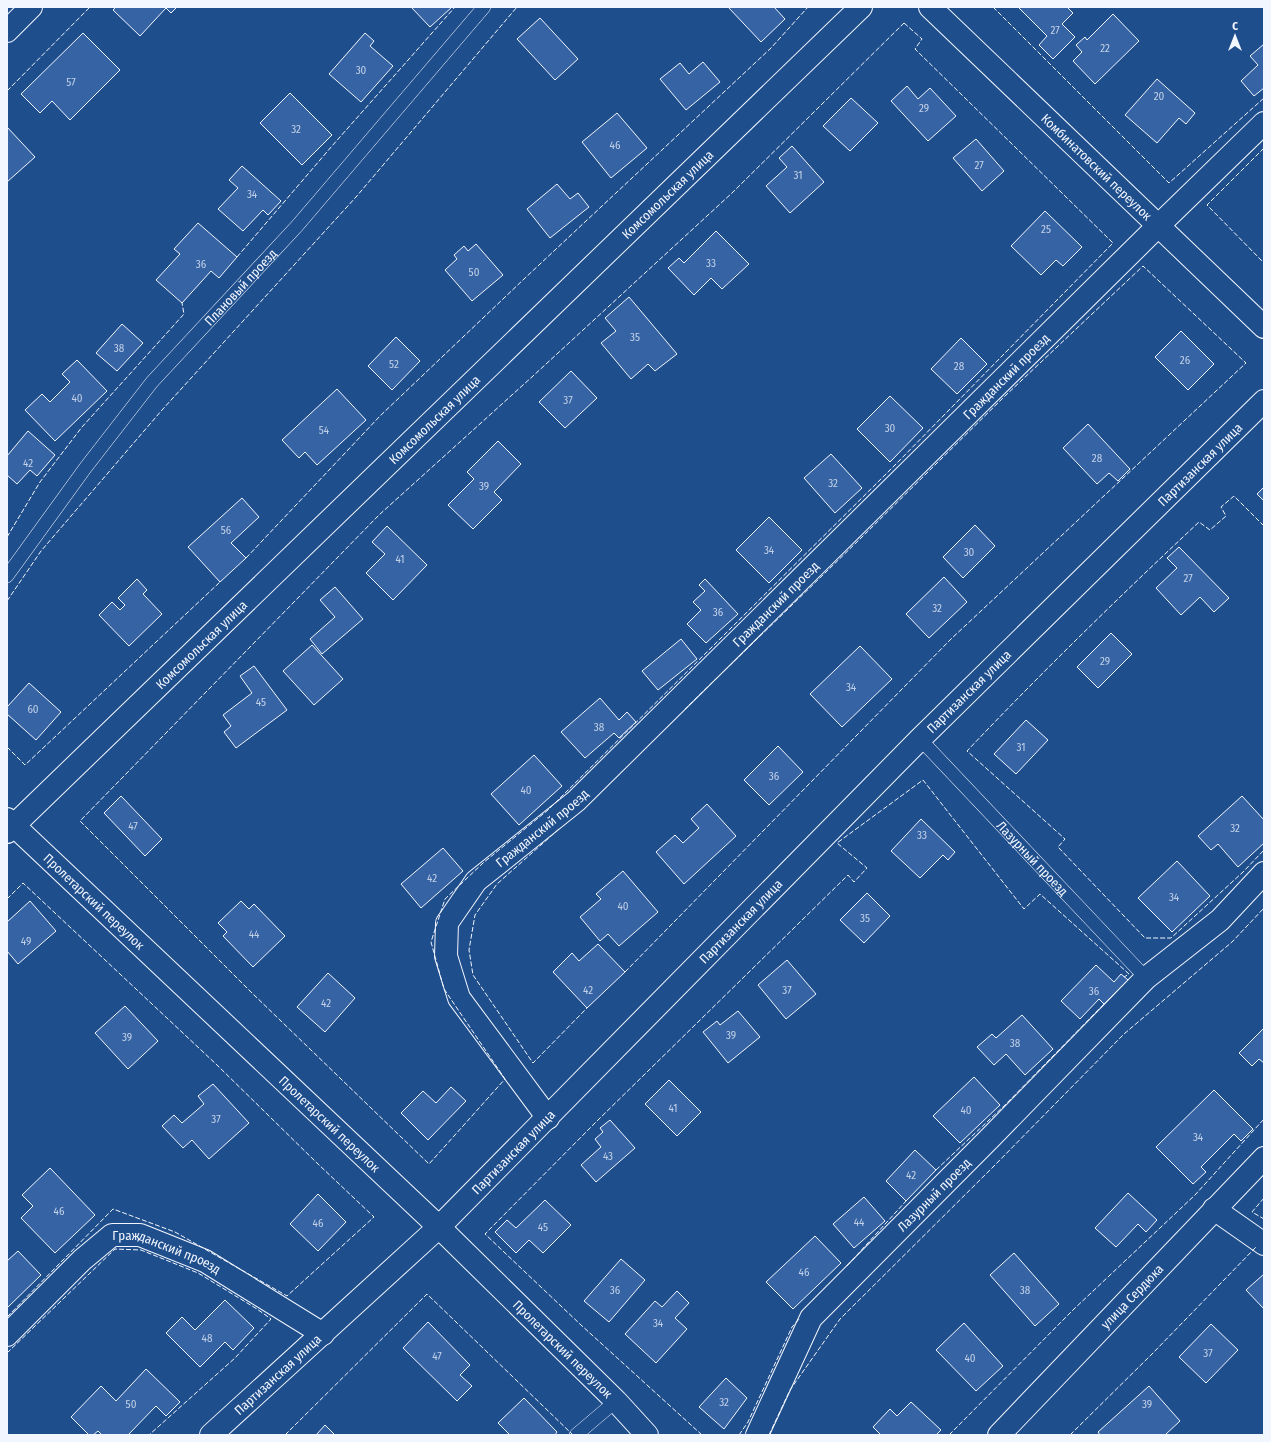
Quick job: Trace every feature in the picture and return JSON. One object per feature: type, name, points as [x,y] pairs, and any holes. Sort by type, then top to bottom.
[{"type":"street","points":[[7,31],[31,7]]},
{"type":"street","name":"Комсомольская улица","points":[[9,826],[861,7]]},
{"type":"street","name":"Комбинатовский переулок","points":[[930,7],[1264,327]]},
{"type":"street","name":"Гражданский проезд","points":[[548,1118],[459,998],[446,956],[447,923],[476,881],[576,801],[1264,123]]},
{"type":"street","name":"Партизанская улица","points":[[211,1435],[439,1227],[920,739],[1264,401]]},
{"type":"street","name":"Пролетарский переулок","points":[[9,826],[439,1227],[616,1401],[647,1435]]},
{"type":"street","name":"Лазурный проезд","points":[[757,1435],[811,1318],[987,1142],[1146,978],[1220,920],[1264,873]]},
{"type":"street","name":"улица Сердюка","points":[[999,1435],[1264,1158]]},
{"type":"street","points":[[1214,1209],[1264,1244]]},
{"type":"street","name":"Гражданский проезд","points":[[7,1335],[82,1260],[112,1235],[140,1235],[205,1262],[323,1334]]},
{"type":"lane","name":"Плановый проезд","points":[[7,576],[86,467],[152,382],[297,226],[484,7]]},
{"type":"lane","name":"Лазурный проезд","points":[[920,739],[1146,978]]},
{"type":"lane","points":[[576,1435],[616,1401]]},
{"type":"building","points":[[116,7],[177,7],[171,13],[166,8],[140,36],[113,10]]},
{"type":"building","points":[[411,7],[452,7],[430,27]]},
{"type":"building","points":[[728,7],[774,7],[785,19],[761,42]]},
{"type":"building","points":[[1018,7],[1067,7],[1073,13],[1062,24],[1075,37],[1053,59],[1039,45],[1047,36]]},
{"type":"building","points":[[1113,14],[1139,41],[1095,84],[1073,61],[1082,52],[1076,45],[1085,37],[1087,40]]},
{"type":"building","points":[[540,18],[578,59],[555,80],[517,39]]},
{"type":"building","points":[[83,33],[120,70],[70,120],[52,101],[40,113],[21,94]]},
{"type":"building","points":[[365,33],[374,41],[370,46],[393,66],[361,102],[329,74]]},
{"type":"building","points":[[1264,44],[1264,88],[1254,96],[1241,81],[1258,65],[1250,56]]},
{"type":"building","points":[[703,62],[720,82],[686,110],[660,79],[680,63],[689,74]]},
{"type":"building","points":[[1157,79],[1195,113],[1186,124],[1179,118],[1157,143],[1125,115]]},
{"type":"building","points":[[907,86],[918,99],[930,88],[956,116],[928,141],[891,101]]},
{"type":"building","points":[[290,93],[332,135],[302,165],[260,123]]},
{"type":"building","points":[[851,98],[878,123],[850,151],[823,126]]},
{"type":"building","points":[[617,113],[647,148],[611,178],[582,142]]},
{"type":"building","points":[[7,127],[35,157],[7,182]]},
{"type":"building","points":[[976,139],[1004,171],[982,191],[953,158]]},
{"type":"building","points":[[792,146],[824,182],[790,213],[766,186],[787,167],[779,158]]},
{"type":"building","points":[[242,166],[281,201],[268,215],[263,210],[243,231],[218,209],[238,188],[229,180]]},
{"type":"building","points":[[557,184],[570,199],[578,193],[589,207],[550,238],[527,209]]},
{"type":"building","points":[[1045,211],[1082,247],[1063,266],[1056,260],[1041,275],[1011,246]]},
{"type":"building","points":[[198,223],[237,257],[219,278],[211,271],[182,303],[156,280],[180,254],[174,249]]},
{"type":"building","points":[[716,231],[749,264],[722,289],[711,278],[694,295],[668,268],[679,258],[684,263]]},
{"type":"building","points":[[476,244],[503,275],[472,301],[445,270],[457,259],[454,255],[464,246],[468,251]]},
{"type":"building","points":[[629,297],[677,354],[655,371],[648,364],[631,379],[601,343],[616,331],[605,318]]},
{"type":"building","points":[[122,324],[143,343],[117,371],[96,353]]},
{"type":"building","points":[[1181,331],[1214,364],[1188,390],[1155,357]]},
{"type":"building","points":[[396,337],[420,361],[392,390],[368,366]]},
{"type":"building","points":[[961,338],[987,364],[957,394],[931,369]]},
{"type":"building","points":[[77,360],[107,391],[55,441],[25,410],[42,394],[50,402],[70,382],[62,374]]},
{"type":"building","points":[[571,371],[597,398],[565,428],[539,402]]},
{"type":"building","points":[[337,389],[366,420],[317,465],[305,452],[299,458],[282,440]]},
{"type":"building","points":[[890,396],[923,428],[890,462],[857,429]]},
{"type":"building","points":[[1088,424],[1130,469],[1118,481],[1109,473],[1097,484],[1063,448]]},
{"type":"building","points":[[28,431],[55,455],[37,476],[30,470],[17,484],[7,475],[7,456]]},
{"type":"building","points":[[498,441],[521,464],[494,492],[502,500],[473,529],[448,505],[474,479],[467,472]]},
{"type":"building","points":[[831,454],[862,488],[835,513],[804,478]]},
{"type":"building","points":[[1264,487],[1264,501],[1257,494]]},
{"type":"building","points":[[242,498],[259,517],[231,543],[246,558],[220,582],[188,547]]},
{"type":"building","points":[[769,517],[802,550],[769,583],[736,550]]},
{"type":"building","points":[[975,525],[995,546],[963,578],[943,557]]},
{"type":"building","points":[[387,526],[427,565],[393,600],[366,573],[385,554],[372,542]]},
{"type":"building","points":[[1179,547],[1229,598],[1214,612],[1200,597],[1181,615],[1156,588],[1177,568],[1167,558]]},
{"type":"building","points":[[944,577],[967,602],[929,638],[906,614]]},
{"type":"building","points":[[137,579],[147,590],[143,594],[162,614],[129,646],[99,615],[112,602],[120,610],[125,605],[118,598]]},
{"type":"building","points":[[705,579],[738,614],[706,643],[687,624],[701,610],[693,602],[705,591],[699,585]]},
{"type":"building","points":[[335,587],[363,619],[322,654],[310,639],[335,617],[320,600]]},
{"type":"building","points":[[1111,633],[1132,654],[1098,688],[1077,667]]},
{"type":"building","points":[[681,639],[697,659],[658,690],[642,671]]},
{"type":"building","points":[[312,645],[343,679],[314,705],[283,671]]},
{"type":"building","points":[[860,646],[892,679],[842,727],[810,694]]},
{"type":"building","points":[[254,666],[287,710],[236,748],[224,732],[231,726],[223,715],[252,693],[240,676]]},
{"type":"building","points":[[29,683],[61,712],[36,740],[7,714],[7,707]]},
{"type":"building","points":[[600,698],[619,720],[627,712],[636,722],[619,738],[614,733],[585,758],[561,732]]},
{"type":"building","points":[[1026,720],[1048,740],[1016,774],[994,754]]},
{"type":"building","points":[[778,746],[803,772],[769,805],[744,780]]},
{"type":"building","points":[[534,755],[562,786],[519,825],[491,794]]},
{"type":"building","points":[[121,796],[162,839],[145,856],[104,813]]},
{"type":"building","points":[[1242,796],[1264,820],[1264,843],[1238,867],[1218,844],[1211,850],[1198,836]]},
{"type":"building","points":[[707,804],[736,836],[684,884],[656,852],[675,835],[683,843],[699,828],[691,819]]},
{"type":"building","points":[[921,819],[955,852],[948,860],[943,855],[920,878],[891,851]]},
{"type":"building","points":[[443,848],[463,871],[421,908],[401,884]]},
{"type":"building","points":[[1177,861],[1210,896],[1172,932],[1138,898]]},
{"type":"building","points":[[623,871],[658,912],[619,946],[608,934],[600,941],[580,917],[601,899],[596,894]]},
{"type":"building","points":[[867,893],[890,916],[864,943],[840,920]]},
{"type":"building","points":[[30,901],[56,931],[18,964],[7,951],[7,922]]},
{"type":"building","points":[[241,901],[249,909],[254,904],[285,936],[253,967],[223,936],[227,932],[218,923]]},
{"type":"building","points":[[598,944],[625,972],[587,1008],[553,972],[572,953],[579,961]]},
{"type":"building","points":[[787,960],[816,994],[786,1019],[758,985]]},
{"type":"building","points":[[1096,965],[1114,982],[1121,974],[1128,980],[1104,1004],[1099,999],[1080,1019],[1061,1001]]},
{"type":"building","points":[[328,973],[355,998],[325,1032],[297,1007]]},
{"type":"building","points":[[125,1006],[158,1041],[128,1069],[95,1033]]},
{"type":"building","points":[[738,1011],[760,1037],[728,1063],[703,1032],[717,1021],[720,1025]]},
{"type":"building","points":[[1022,1015],[1053,1049],[1025,1075],[1006,1054],[994,1065],[977,1047],[992,1034],[996,1038]]},
{"type":"building","points":[[1264,1028],[1264,1063],[1259,1059],[1252,1066],[1239,1053]]},
{"type":"building","points":[[974,1077],[1000,1105],[960,1143],[933,1116]]},
{"type":"building","points":[[669,1080],[701,1112],[677,1136],[645,1104]]},
{"type":"building","points":[[213,1084],[249,1123],[209,1159],[192,1140],[183,1148],[162,1126],[174,1115],[182,1123],[204,1104],[198,1096]]},
{"type":"building","points":[[451,1087],[466,1101],[428,1140],[401,1113],[423,1091],[436,1103]]},
{"type":"building","points":[[1214,1090],[1253,1129],[1241,1141],[1234,1134],[1201,1167],[1206,1172],[1193,1184],[1156,1147]]},
{"type":"building","points":[[610,1120],[635,1148],[596,1182],[581,1165],[601,1147],[595,1139],[603,1132],[600,1128]]},
{"type":"building","points":[[915,1150],[936,1170],[906,1201],[886,1181]]},
{"type":"building","points":[[50,1168],[95,1215],[55,1253],[21,1218],[33,1206],[22,1195]]},
{"type":"building","points":[[1128,1193],[1157,1220],[1146,1232],[1138,1224],[1116,1247],[1095,1228]]},
{"type":"building","points":[[318,1194],[346,1222],[318,1251],[290,1224]]},
{"type":"building","points":[[864,1197],[885,1221],[854,1248],[833,1224]]},
{"type":"building","points":[[545,1200],[571,1225],[543,1253],[529,1240],[516,1253],[495,1232],[507,1220],[516,1228]]},
{"type":"building","points":[[815,1236],[841,1263],[793,1309],[766,1282]]},
{"type":"building","points":[[18,1251],[41,1275],[7,1308],[7,1261]]},
{"type":"building","points":[[1014,1253],[1059,1304],[1035,1326],[990,1275]]},
{"type":"building","points":[[621,1259],[645,1280],[609,1322],[584,1301]]},
{"type":"building","points":[[1264,1274],[1264,1309],[1246,1290]]},
{"type":"building","points":[[677,1291],[689,1303],[675,1318],[687,1329],[656,1363],[625,1334],[655,1301],[662,1307]]},
{"type":"building","points":[[225,1300],[254,1328],[233,1350],[225,1342],[200,1367],[166,1333],[182,1317],[195,1330]]},
{"type":"building","points":[[428,1322],[470,1365],[460,1375],[472,1386],[457,1401],[403,1348]]},
{"type":"building","points":[[964,1323],[1003,1366],[976,1391],[936,1350]]},
{"type":"building","points":[[1211,1324],[1238,1350],[1206,1383],[1179,1357]]},
{"type":"building","points":[[146,1369],[180,1402],[166,1416],[156,1406],[128,1435],[102,1435],[98,1431],[93,1435],[89,1435],[71,1417],[101,1386],[116,1401]]},
{"type":"building","points":[[726,1378],[747,1398],[724,1429],[699,1407]]},
{"type":"building","points":[[1149,1386],[1180,1421],[1165,1435],[1100,1435],[1098,1432]]},
{"type":"building","points":[[524,1398],[557,1432],[555,1435],[510,1435],[498,1423]]},
{"type":"building","points":[[911,1402],[941,1430],[936,1435],[881,1435],[873,1427],[890,1409],[897,1416]]},
{"type":"building","points":[[325,1425],[335,1435],[316,1435]]},
{"type":"fence","points":[[7,91],[90,7]]},
{"type":"fence","points":[[237,257],[332,146],[455,7]]},
{"type":"fence","points":[[7,601],[41,551],[162,410],[356,197],[517,7]]},
{"type":"fence","points":[[246,558],[380,416],[771,48],[808,7]]},
{"type":"fence","points":[[993,7],[1169,183],[1264,98]]},
{"type":"fence","points":[[904,23],[922,39],[915,49],[1113,243],[896,464],[548,810],[483,863],[445,899],[431,942],[444,989],[505,1079],[429,1164],[252,993],[80,821],[379,515],[732,193],[904,23]]},
{"type":"fence","points":[[1264,148],[1207,205],[1264,263]]},
{"type":"fence","points":[[625,972],[951,639],[1246,363],[1143,266],[1005,396],[685,709]]},
{"type":"fence","points":[[7,537],[40,482],[82,427],[184,314],[182,303]]},
{"type":"fence","points":[[1264,526],[1234,496],[1221,507],[1226,516],[1210,530],[1199,522],[1024,692],[967,751],[1065,839],[1058,847],[1145,938],[1171,938],[1243,872],[1264,850]]},
{"type":"fence","points":[[7,747],[25,765],[220,582]]},
{"type":"fence","points":[[702,1435],[581,1325],[485,1234],[597,1121],[848,875],[854,882],[867,868],[837,843],[923,780],[1024,909],[1040,894],[1129,974],[1124,977]]},
{"type":"fence","points":[[559,829],[497,884],[475,915],[469,950],[473,975],[533,1063],[587,1008]]},
{"type":"fence","points":[[7,899],[23,883],[217,1065],[374,1217],[287,1296],[175,1232],[113,1209],[7,1317]]},
{"type":"fence","points":[[769,1435],[790,1390],[840,1319],[1124,1034],[1232,942],[1264,908]]},
{"type":"fence","points":[[936,1170],[1005,1105],[1104,1004]]},
{"type":"fence","points":[[949,1435],[1074,1309],[1195,1195],[1264,1119]]},
{"type":"fence","points":[[1264,1198],[1252,1212],[1264,1219]]},
{"type":"fence","points":[[847,1266],[906,1201]]},
{"type":"fence","points":[[1070,1435],[1152,1354],[1256,1247]]},
{"type":"fence","points":[[7,1353],[115,1249],[141,1250],[198,1273],[271,1319],[235,1358],[149,1435]]},
{"type":"fence","points":[[285,1435],[427,1294],[572,1434]]},
{"type":"fence","points":[[739,1435],[748,1422],[792,1327],[800,1318]]}]
